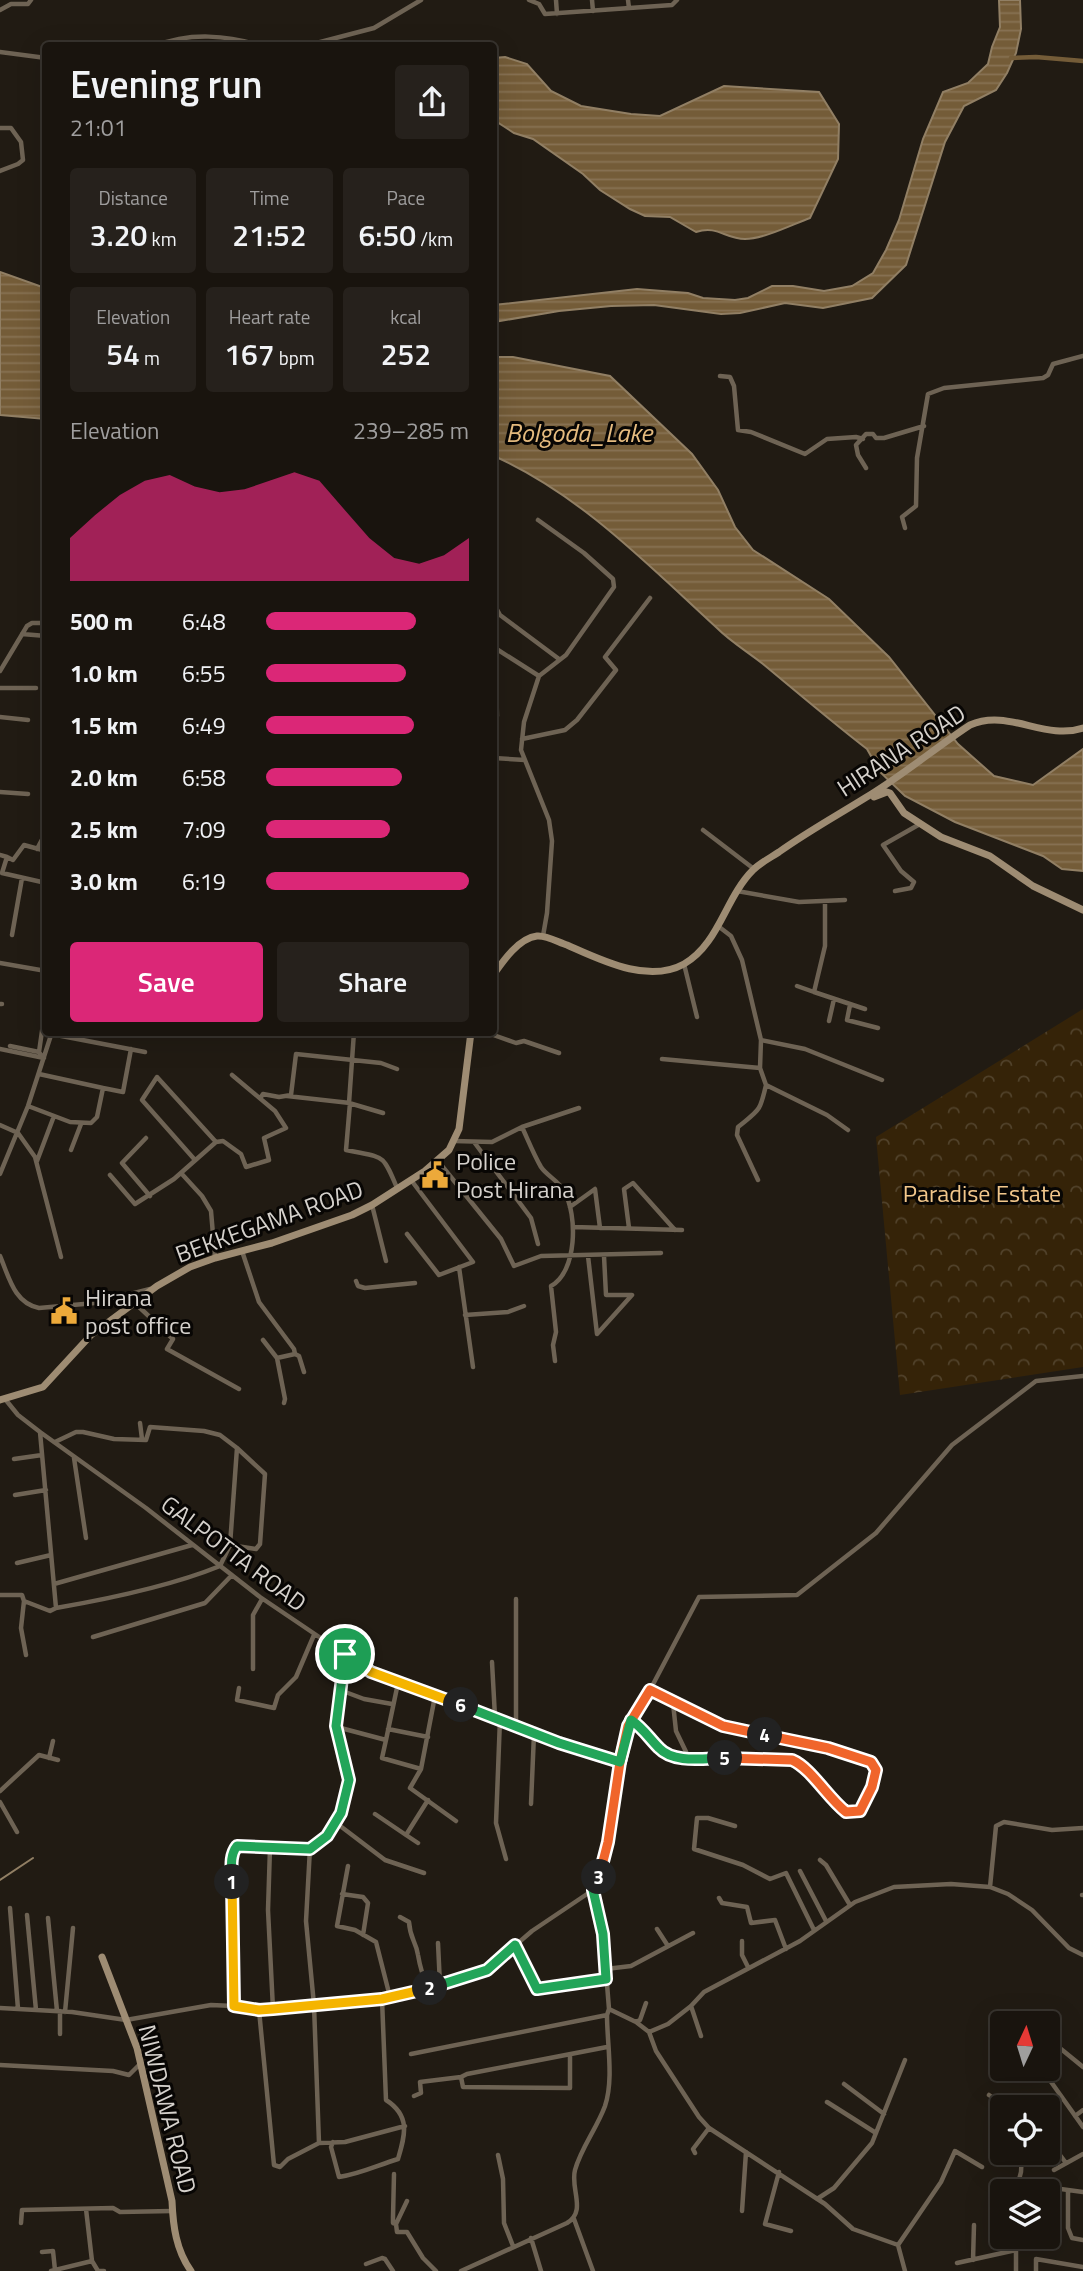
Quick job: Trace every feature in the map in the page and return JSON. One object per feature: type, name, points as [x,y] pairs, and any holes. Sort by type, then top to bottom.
[{"type":"street","points":[[0,10],[11,2],[23,6],[31,0]]},
{"type":"street","points":[[320,42],[374,28],[421,0]]},
{"type":"street","points":[[529,0],[538,4],[545,14],[672,5],[677,0]]},
{"type":"street","points":[[556,0],[557,14]]},
{"type":"street","points":[[592,0],[593,11]]},
{"type":"street","points":[[628,0],[629,8]]},
{"type":"street","points":[[163,42],[214,36],[250,42]]},
{"type":"street","points":[[0,52],[42,57]]},
{"type":"street","points":[[0,128],[11,128],[21,142],[23,160],[0,171]]},
{"type":"street","points":[[905,528],[902,517],[916,506],[917,458],[928,394],[944,388],[1043,378],[1048,375],[1053,364],[1083,356]]},
{"type":"street","points":[[719,376],[730,377],[734,386],[738,430],[751,432],[805,454],[827,439],[863,439]]},
{"type":"street","points":[[866,468],[858,455],[856,445],[866,434],[873,433],[876,438],[884,438],[924,426]]},
{"type":"street","points":[[538,520],[584,553],[613,579],[614,587],[566,654],[539,676],[524,722],[521,750],[549,820],[552,841],[547,913],[542,936]]},
{"type":"street","points":[[522,739],[565,730],[577,720],[617,670],[605,657],[650,598]]},
{"type":"street","points":[[497,610],[500,615],[559,659]]},
{"type":"street","points":[[0,671],[22,634],[32,623],[42,623]]},
{"type":"street","points":[[22,634],[42,636]]},
{"type":"street","points":[[497,650],[539,676]]},
{"type":"street","points":[[0,688],[36,688]]},
{"type":"street","points":[[0,717],[28,720]]},
{"type":"street","name":"HIRANA ROAD","points":[[754,869],[807,832],[873,794],[960,732],[982,720],[994,719],[1062,733],[1083,728]]},
{"type":"street","points":[[497,758],[525,760]]},
{"type":"street","points":[[0,792],[28,794]]},
{"type":"street","points":[[864,799],[890,793],[904,813],[941,837],[989,856],[1033,886],[1083,910]]},
{"type":"street","points":[[895,891],[911,888],[914,882],[901,871],[883,845],[921,824]]},
{"type":"street","points":[[497,970],[520,943],[536,936],[636,970],[659,972],[684,964],[708,941],[737,891],[754,869],[703,830]]},
{"type":"street","points":[[37,849],[42,840]]},
{"type":"street","points":[[0,855],[13,860],[24,845],[42,850]]},
{"type":"street","points":[[7,858],[1,873],[42,882]]},
{"type":"street","points":[[12,935],[22,878]]},
{"type":"street","points":[[737,891],[799,902],[845,900]]},
{"type":"street","points":[[814,992],[825,946],[825,902]]},
{"type":"street","points":[[718,926],[731,936],[742,960],[761,1040],[760,1068],[766,1085],[763,1103],[757,1112],[738,1128],[737,1135],[758,1180]]},
{"type":"street","points":[[0,963],[42,970]]},
{"type":"street","points":[[684,964],[697,1017]]},
{"type":"street","points":[[797,986],[864,1009]]},
{"type":"street","points":[[829,1021],[834,999]]},
{"type":"street","points":[[850,1005],[847,1020],[878,1028]]},
{"type":"street","points":[[39,1052],[42,1031]]},
{"type":"street","points":[[0,1174],[28,1106],[50,1036]]},
{"type":"street","points":[[66,1036],[145,1052]]},
{"type":"street","points":[[354,1036],[346,1150],[381,1157],[387,1164],[397,1189]]},
{"type":"street","name":"BEKKEGAMA ROAD","points":[[2,1399],[43,1387],[80,1344],[137,1297],[190,1267],[272,1243],[372,1205],[438,1160],[449,1150],[458,1129],[470,1036]]},
{"type":"street","points":[[496,1036],[516,1043],[524,1041],[559,1053]]},
{"type":"street","points":[[761,1040],[805,1049],[882,1080]]},
{"type":"street","points":[[10,1046],[39,1052],[44,1058]]},
{"type":"street","points":[[0,1049],[44,1058]]},
{"type":"street","points":[[39,1074],[123,1092],[131,1049]]},
{"type":"street","points":[[287,1096],[291,1095],[296,1054],[381,1063],[397,1069]]},
{"type":"street","points":[[662,1059],[760,1068]]},
{"type":"street","points":[[110,1175],[135,1204],[181,1173],[216,1142],[223,1141],[241,1154],[246,1167],[269,1160],[264,1138],[286,1128],[275,1111],[261,1097],[232,1075]]},
{"type":"street","points":[[195,1160],[142,1100],[157,1077],[216,1142]]},
{"type":"street","points":[[766,1085],[827,1115],[848,1130]]},
{"type":"street","points":[[28,1106],[81,1124],[91,1123],[97,1117],[103,1088]]},
{"type":"street","points":[[261,1097],[262,1094],[350,1103],[383,1113]]},
{"type":"street","points":[[453,1141],[492,1142],[522,1128],[579,1108]]},
{"type":"street","points":[[36,1161],[54,1116]]},
{"type":"street","points":[[71,1150],[81,1124]]},
{"type":"street","points":[[0,1125],[18,1133],[36,1161],[61,1257]]},
{"type":"street","points":[[522,1128],[542,1168],[564,1189],[573,1227],[572,1254],[558,1282],[551,1286],[556,1332],[553,1345],[555,1361]]},
{"type":"street","points":[[146,1138],[122,1163],[150,1196]]},
{"type":"street","points":[[474,1142],[531,1218],[538,1244]]},
{"type":"street","points":[[438,1160],[502,1239],[513,1266],[541,1256],[661,1254]]},
{"type":"street","points":[[181,1173],[202,1196],[211,1211],[215,1258]]},
{"type":"street","points":[[407,1234],[439,1275],[473,1262],[411,1180]]},
{"type":"street","points":[[573,1227],[679,1230],[633,1182],[624,1189],[629,1228]]},
{"type":"street","points":[[570,1207],[595,1189],[600,1228]]},
{"type":"street","points":[[372,1205],[386,1261]]},
{"type":"street","points":[[242,1251],[259,1302],[295,1349],[304,1372]]},
{"type":"street","points":[[0,1256],[16,1293],[30,1306],[38,1308],[137,1297],[138,1306],[173,1339],[167,1349],[239,1389]]},
{"type":"street","points":[[588,1256],[597,1334],[632,1295],[606,1295],[604,1256]]},
{"type":"street","points":[[459,1267],[473,1367]]},
{"type":"street","points":[[356,1281],[358,1286],[365,1288],[415,1283]]},
{"type":"street","points":[[465,1315],[508,1312],[524,1306]]},
{"type":"street","points":[[263,1340],[277,1358],[284,1403]]},
{"type":"street","points":[[277,1358],[295,1354]]},
{"type":"street","points":[[0,2008],[127,2020],[211,2005],[273,2009],[382,1999],[487,1970],[515,1945],[598,1884],[608,1842],[620,1762],[631,1720],[650,1690],[699,1597],[797,1595],[876,1533],[952,1445],[1036,1381],[1083,1376]]},
{"type":"street","name":"GALPOTTA ROAD","points":[[2,1399],[40,1432],[146,1508],[262,1599],[371,1672],[534,1734],[620,1762]]},
{"type":"street","points":[[140,1423],[142,1440]]},
{"type":"street","points":[[54,1442],[76,1432],[114,1439],[146,1440],[150,1427],[204,1431],[220,1435],[265,1474],[260,1544],[256,1549],[230,1545]]},
{"type":"street","points":[[40,1432],[56,1608]]},
{"type":"street","points":[[24,1601],[50,1611],[196,1576],[220,1566],[230,1545],[237,1448]]},
{"type":"street","points":[[14,1459],[42,1455]]},
{"type":"street","points":[[74,1457],[86,1538]]},
{"type":"street","points":[[15,1495],[46,1490]]},
{"type":"street","points":[[54,1584],[192,1545]]},
{"type":"street","points":[[17,1563],[51,1555]]},
{"type":"street","points":[[93,1637],[205,1603],[232,1575]]},
{"type":"street","points":[[0,1595],[22,1595],[24,1601],[21,1628],[26,1655]]},
{"type":"street","points":[[253,1669],[253,1615],[262,1599]]},
{"type":"street","points":[[516,1599],[516,1727]]},
{"type":"street","points":[[239,1688],[237,1700],[274,1708],[278,1695],[296,1677],[314,1634]]},
{"type":"street","points":[[234,2006],[233,1852],[237,1846],[310,1849],[327,1836],[341,1813],[349,1780],[336,1726],[345,1654]]},
{"type":"street","points":[[492,1662],[497,1718],[496,1823],[506,1858]]},
{"type":"street","points":[[398,1683],[382,1758],[421,1769]]},
{"type":"street","points":[[340,1690],[365,1699],[392,1704]]},
{"type":"street","points":[[631,1720],[647,1732],[661,1751],[690,1759],[792,1760],[801,1764],[832,1801],[846,1812],[860,1811],[872,1787],[876,1770],[871,1762],[828,1748],[723,1726],[650,1690]]},
{"type":"street","points":[[435,1696],[421,1769],[410,1788],[456,1821]]},
{"type":"street","points":[[673,1703],[676,1731],[690,1759]]},
{"type":"street","points":[[336,1726],[340,1730],[386,1740]]},
{"type":"street","points":[[388,1729],[428,1738]]},
{"type":"street","points":[[531,1804],[534,1734]]},
{"type":"street","points":[[49,1758],[53,1741]]},
{"type":"street","points":[[0,1791],[39,1755],[58,1760]]},
{"type":"street","points":[[406,1835],[428,1800]]},
{"type":"street","points":[[0,1802],[17,1832]]},
{"type":"street","points":[[375,1814],[418,1843]]},
{"type":"street","points":[[735,1826],[708,1818],[697,1818],[694,1849],[743,1865],[770,1879],[786,1873],[814,1930]]},
{"type":"street","points":[[335,1822],[385,1860],[424,1873]]},
{"type":"street","points":[[990,1887],[996,1826],[1004,1822],[1052,1830],[1083,1828]]},
{"type":"street","points":[[270,1848],[268,1910],[273,2009]]},
{"type":"street","points":[[310,1849],[306,1921],[314,2005],[319,2143]]},
{"type":"street","points":[[820,1860],[826,1865],[850,1905]]},
{"type":"street","points":[[348,1866],[337,1926],[355,1930],[376,1942],[390,1997]]},
{"type":"street","points":[[800,1871],[826,1921]]},
{"type":"street","points":[[649,2032],[668,2024],[704,1992],[786,1949],[850,1905],[868,1895],[894,1887],[951,1884],[990,1887],[1008,1894],[1032,1910],[1069,1948],[1083,1955]]},
{"type":"street","points":[[464,2270],[574,2219],[578,2210],[574,2185],[575,2170],[607,2099],[609,2009],[603,1934],[593,1890]]},
{"type":"street","points":[[342,1894],[363,1897],[368,1903],[363,1936]]},
{"type":"street","points":[[719,1898],[722,1903],[747,1908],[751,1923],[775,1920],[786,1949]]},
{"type":"street","points":[[10,1908],[18,2009]]},
{"type":"street","points":[[27,1915],[37,2010]]},
{"type":"street","points":[[400,1917],[409,1922],[410,1937],[417,1950],[420,1968],[428,1988]]},
{"type":"street","points":[[48,1918],[61,2012]]},
{"type":"street","points":[[60,2034],[73,1928]]},
{"type":"street","points":[[657,1929],[668,1946]]},
{"type":"street","points":[[606,1969],[631,1966],[693,1933]]},
{"type":"street","points":[[742,1941],[742,1955],[748,1967]]},
{"type":"street","points":[[438,1942],[440,1985]]},
{"type":"street","points":[[515,1945],[537,1989],[606,1979]]},
{"type":"street","name":"NIWDAWA ROAD","points":[[102,1957],[127,2020],[140,2064],[172,2211],[173,2227],[184,2262],[191,2271]]},
{"type":"street","points":[[333,2143],[331,2147],[339,2177],[398,2159],[405,2126],[401,2110],[387,2100],[382,1999]]},
{"type":"street","points":[[636,2022],[640,2020],[646,2003]]},
{"type":"street","points":[[691,2006],[701,2036]]},
{"type":"street","points":[[609,2009],[636,2022],[649,2032],[656,2051],[709,2128],[779,2172],[853,2229],[898,2245]]},
{"type":"street","points":[[259,2010],[274,2165],[280,2167],[288,2159],[319,2143],[361,2139],[405,2126]]},
{"type":"street","points":[[411,2054],[607,2015]]},
{"type":"street","points":[[414,2096],[420,2095],[420,2082],[461,2077],[479,2071],[607,2047]]},
{"type":"street","points":[[1061,2049],[1083,2067]]},
{"type":"street","points":[[461,2077],[463,2087],[570,2088],[570,2056]]},
{"type":"street","points":[[817,2199],[834,2188],[862,2157],[876,2133],[905,2060]]},
{"type":"street","points":[[0,2065],[113,2071],[129,2075],[140,2064]]},
{"type":"street","points":[[1050,2081],[1083,2127]]},
{"type":"street","points":[[844,2084],[884,2114]]},
{"type":"street","points":[[827,2102],[876,2133]]},
{"type":"street","points":[[1075,2116],[1083,2110]]},
{"type":"street","points":[[695,2153],[693,2149],[709,2128]]},
{"type":"street","points":[[905,2271],[898,2245],[941,2182],[955,2151],[982,2167]]},
{"type":"street","points":[[743,2211],[746,2152]]},
{"type":"street","points":[[1054,2171],[1083,2154]]},
{"type":"street","points":[[498,2155],[503,2179],[504,2223],[513,2246]]},
{"type":"street","points":[[1060,2155],[1066,2163]]},
{"type":"street","points":[[779,2172],[765,2224],[791,2231]]},
{"type":"street","points":[[394,2174],[393,2223],[397,2224]]},
{"type":"street","points":[[1060,2189],[1083,2192]]},
{"type":"street","points":[[1068,2190],[1068,2228],[1072,2238],[1083,2241]]},
{"type":"street","points":[[407,2201],[397,2224],[397,2232],[408,2232],[423,2258],[436,2271]]},
{"type":"street","points":[[21,2223],[22,2210],[113,2208],[120,2212],[172,2211]]},
{"type":"street","points":[[86,2209],[92,2261],[98,2271],[104,2271]]},
{"type":"street","points":[[574,2219],[593,2271]]},
{"type":"street","points":[[973,2260],[974,2225]]},
{"type":"street","points":[[531,2238],[541,2271]]},
{"type":"street","points":[[957,2263],[1016,2250],[1016,2271]]},
{"type":"street","points":[[42,2252],[53,2251],[53,2271],[92,2261]]},
{"type":"street","points":[[366,2264],[382,2258],[393,2271]]},
{"type":"street","points":[[1036,2271],[1036,2259],[1083,2267]]},
{"type":"green space","name":"Paradise Estate","points":[[1083,1009],[1083,1367],[900,1395],[876,1137]]},
{"type":"water","points":[[999,0],[1020,0],[1021,29],[1016,53],[1007,73],[996,90],[964,106],[945,142],[906,265],[872,298],[823,308],[785,303],[740,313],[721,314],[654,305],[611,306],[497,321],[497,305],[637,289],[735,300],[748,298],[772,286],[824,291],[852,286],[873,273],[886,250],[899,220],[923,139],[943,92],[968,83],[988,64],[1000,27]]},
{"type":"water","points":[[505,57],[527,64],[551,91],[581,106],[631,114],[660,116],[724,86],[819,92],[839,124],[838,159],[810,218],[769,234],[745,239],[710,230],[696,232],[670,217],[645,216],[630,209],[600,190],[583,174],[533,139],[514,133],[497,122],[497,58]]},
{"type":"water","points":[[0,272],[42,287],[42,419],[0,415]]},
{"type":"water","name":"Bolgoda_Lake","points":[[497,357],[513,357],[610,376],[692,454],[718,490],[735,527],[753,550],[829,599],[889,657],[958,744],[994,776],[1033,785],[1083,749],[1083,871],[1062,869],[1043,856],[955,822],[905,796],[880,772],[867,749],[728,638],[639,556],[585,511],[526,472],[497,458]]},
{"type":"waterway","points":[[1011,58],[1083,61]]},
{"type":"waterway","points":[[0,1880],[33,1858]]},
{"type":"place","name":"Police Post Hirana","points":[[435,1175]]},
{"type":"place","name":"Hirana post office","points":[[64,1311]]},
{"type":"route","points":[[345,1654],[336,1726],[349,1772],[341,1813],[327,1836],[310,1849],[237,1846],[233,1852],[234,2006],[259,2010],[382,1999],[478,1974],[487,1970],[515,1945],[537,1989],[606,1979],[603,1934],[593,1890],[598,1884],[608,1842],[628,1726],[631,1720],[650,1690],[723,1726],[828,1748],[871,1762],[876,1770],[872,1787],[860,1811],[846,1812],[832,1801],[801,1764],[792,1760],[680,1758],[661,1751],[647,1732],[631,1720],[628,1726],[620,1762],[559,1743],[398,1683],[371,1672],[345,1654]]}]
